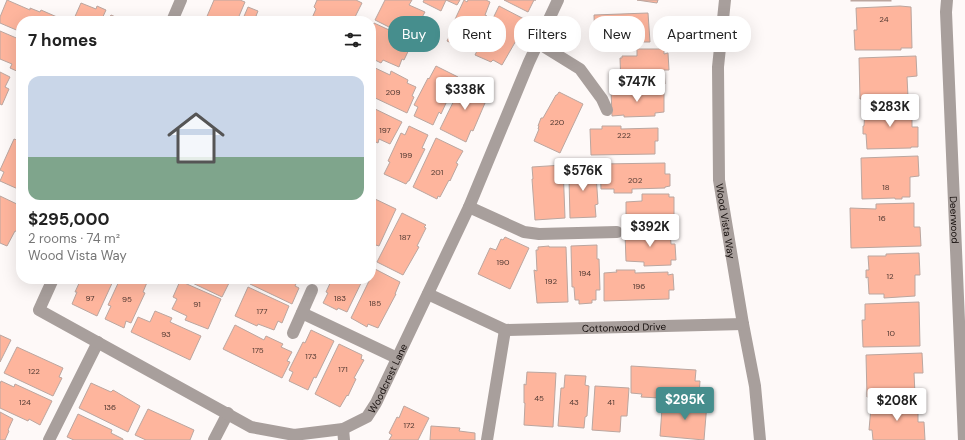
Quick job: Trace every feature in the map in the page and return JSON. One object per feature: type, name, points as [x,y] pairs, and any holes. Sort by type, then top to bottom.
[{"type":"street","points":[[174,16],[181,0]]},
{"type":"street","name":"Woodcrest Lane","points":[[551,16],[558,0]]},
{"type":"street","name":"Wood Vista Way","points":[[725,0],[718,67],[720,180],[743,324],[755,386],[760,440]]},
{"type":"street","name":"Deerwood","points":[[947,0],[946,20],[964,440]]},
{"type":"street","name":"Woodcrest Lane","points":[[51,284],[39,310],[251,427],[294,435],[344,434],[367,417],[376,403],[468,207],[534,52]]},
{"type":"street","points":[[553,52],[580,69],[602,99],[607,110]]},
{"type":"street","points":[[468,207],[524,232],[539,234],[617,232]]},
{"type":"street","points":[[293,333],[312,290]]},
{"type":"street","name":"Cottonwood Drive","points":[[428,294],[505,330],[743,324]]},
{"type":"street","points":[[302,313],[397,358]]},
{"type":"street","points":[[487,440],[505,330]]},
{"type":"street","points":[[49,440],[98,342]]},
{"type":"street","points":[[214,440],[228,414]]},
{"type":"building","points":[[7,0],[30,10],[30,8],[40,12],[41,10],[55,16],[16,16],[16,30],[0,23],[0,17]]},
{"type":"building","points":[[214,0],[240,0],[245,2],[239,16],[207,16]]},
{"type":"building","points":[[317,0],[356,0],[362,3],[356,16],[313,16],[316,9],[314,7]]},
{"type":"building","points":[[385,0],[412,0],[409,5],[425,12],[423,16],[388,16],[388,26],[376,20]]},
{"type":"building","points":[[424,0],[446,0],[441,11],[423,2]]},
{"type":"building","points":[[446,0],[460,0],[457,5]]},
{"type":"building","points":[[464,0],[467,2],[468,0],[486,0],[490,2],[485,15],[487,16],[457,16]]},
{"type":"building","points":[[504,0],[534,0],[528,12]]},
{"type":"building","points":[[637,0],[658,0],[657,3]]},
{"type":"building","points":[[891,0],[891,1],[851,1]]},
{"type":"building","points":[[81,3],[96,9],[97,6],[106,10],[103,16],[75,16]]},
{"type":"building","points":[[499,6],[518,16],[514,16],[514,44],[502,65],[493,60],[491,62],[475,55],[476,52],[506,52],[506,16],[494,16]]},
{"type":"building","points":[[248,7],[258,11],[256,16],[244,16]]},
{"type":"building","points":[[911,7],[912,48],[901,48],[901,50],[855,50],[854,30],[857,30],[856,8]]},
{"type":"building","points":[[648,13],[650,42],[645,42],[645,16],[594,15]]},
{"type":"building","points":[[376,24],[388,29],[388,52],[408,52],[404,60],[402,59],[399,67],[383,60],[381,63],[376,60]]},
{"type":"building","points":[[0,31],[16,38],[16,71],[10,68],[12,64],[0,59]]},
{"type":"building","points":[[645,49],[653,49],[653,52],[664,52],[664,54],[668,53],[669,70],[664,70],[665,84],[621,85],[620,58],[622,58],[622,56],[637,56],[637,52],[645,52]]},
{"type":"building","points":[[916,56],[917,76],[907,77],[908,97],[890,100],[890,98],[860,99],[859,58]]},
{"type":"building","points":[[436,66],[458,77],[441,114],[439,112],[433,125],[414,116],[418,107],[414,105]]},
{"type":"building","points":[[376,68],[390,75],[391,71],[408,80],[407,83],[416,87],[412,96],[414,97],[407,113],[376,98]]},
{"type":"building","points":[[0,72],[10,77],[5,87],[9,89],[2,105],[0,104]]},
{"type":"building","points":[[464,80],[487,92],[486,95],[488,96],[473,131],[471,130],[466,142],[440,129]]},
{"type":"building","points":[[650,89],[650,92],[664,92],[664,112],[655,113],[655,116],[612,116],[611,90]]},
{"type":"building","points":[[559,92],[583,104],[560,153],[534,141],[539,129],[538,126],[541,118],[543,118]]},
{"type":"building","points":[[912,105],[912,127],[918,127],[918,147],[867,149],[866,134],[863,134],[865,110],[875,110],[875,106]]},
{"type":"building","points":[[376,109],[402,122],[390,144],[379,139],[378,143],[376,142]]},
{"type":"building","points":[[409,126],[428,135],[422,148],[425,149],[409,181],[406,184],[384,174],[390,162],[388,161],[401,133],[405,135]]},
{"type":"building","points":[[602,126],[621,126],[621,129],[658,128],[658,141],[655,141],[655,154],[591,155],[590,129],[602,129]]},
{"type":"building","points":[[436,138],[463,151],[456,163],[458,164],[450,181],[449,180],[440,197],[438,196],[437,199],[413,187]]},
{"type":"building","points":[[14,139],[16,140],[16,188],[0,181],[4,172],[0,170]]},
{"type":"building","points":[[918,156],[919,176],[910,177],[910,197],[902,197],[902,199],[862,199],[861,158]]},
{"type":"building","points":[[665,163],[665,174],[670,174],[670,186],[665,188],[632,189],[632,193],[614,193],[614,189],[601,189],[600,164]]},
{"type":"building","points":[[563,165],[565,218],[535,220],[532,167]]},
{"type":"building","points":[[591,165],[592,174],[596,174],[598,204],[595,205],[596,217],[570,218],[569,179],[571,179],[571,166]]},
{"type":"building","points":[[642,194],[669,194],[669,197],[674,197],[674,216],[670,216],[670,229],[626,229],[626,202],[642,201]]},
{"type":"building","points":[[0,196],[16,204],[16,231],[7,246],[0,243]]},
{"type":"building","points":[[376,199],[396,209],[379,246],[376,245]]},
{"type":"building","points":[[914,203],[914,227],[920,227],[921,246],[851,248],[850,208],[876,209],[876,204]]},
{"type":"building","points":[[402,213],[426,225],[417,246],[419,247],[403,275],[377,262]]},
{"type":"building","points":[[670,231],[671,244],[675,244],[676,260],[671,260],[671,265],[644,266],[644,262],[626,261],[625,233]]},
{"type":"building","points":[[505,237],[529,248],[510,289],[478,274],[490,248],[496,250],[501,239],[503,240]]},
{"type":"building","points":[[597,245],[600,290],[596,290],[596,300],[592,300],[592,303],[579,304],[579,300],[575,300],[574,287],[572,287],[571,246]]},
{"type":"building","points":[[538,247],[566,247],[568,302],[537,303],[534,270],[537,271],[536,250],[538,250]]},
{"type":"building","points":[[919,253],[920,275],[915,275],[915,296],[884,298],[884,294],[869,294],[868,277],[866,278],[866,270],[869,270],[868,256]]},
{"type":"building","points":[[376,270],[400,282],[396,294],[378,328],[368,324],[367,327],[351,318],[368,284],[376,284]]},
{"type":"building","points":[[616,270],[635,270],[635,273],[668,272],[668,275],[673,274],[674,290],[669,290],[669,299],[604,301],[604,273],[617,272]]},
{"type":"building","points":[[79,284],[112,284],[97,316],[72,304],[77,292],[75,292]]},
{"type":"building","points":[[118,284],[146,284],[143,292],[145,293],[131,323],[126,321],[124,328],[105,319],[111,306],[108,305]]},
{"type":"building","points":[[179,284],[187,284],[221,299],[208,329],[185,320],[187,316],[172,309],[177,299],[173,297]]},
{"type":"building","points":[[195,284],[228,284],[222,297]]},
{"type":"building","points":[[250,284],[296,284],[295,286],[299,288],[292,304]]},
{"type":"building","points":[[330,284],[361,284],[347,312],[338,308],[337,310],[323,303],[328,293],[326,292]]},
{"type":"building","points":[[248,287],[289,306],[282,323],[278,321],[274,330],[258,324],[257,326],[235,316]]},
{"type":"building","points":[[919,302],[920,346],[863,347],[862,320],[865,320],[865,304]]},
{"type":"building","points":[[155,311],[172,318],[170,322],[201,336],[190,360],[131,332],[138,317],[150,322]]},
{"type":"building","points":[[235,325],[264,340],[266,336],[283,344],[281,347],[292,352],[287,361],[290,362],[282,378],[223,349]]},
{"type":"building","points":[[311,330],[334,341],[316,378],[314,377],[308,390],[289,381],[293,372],[289,370],[303,342],[305,343]]},
{"type":"building","points":[[0,335],[11,340],[0,362]]},
{"type":"building","points":[[339,344],[362,355],[361,359],[364,360],[354,378],[356,379],[348,396],[347,395],[340,407],[315,394]]},
{"type":"building","points":[[17,347],[63,368],[59,377],[62,378],[53,396],[4,373]]},
{"type":"building","points":[[922,353],[923,373],[914,373],[915,394],[905,396],[867,397],[866,355]]},
{"type":"building","points":[[631,366],[696,370],[695,381],[700,381],[699,395],[694,395],[694,397],[660,395],[660,398],[641,397],[642,394],[631,393]]},
{"type":"building","points":[[527,372],[556,373],[553,427],[524,425],[524,384],[526,385]]},
{"type":"building","points":[[565,375],[586,376],[585,385],[589,386],[587,416],[585,417],[584,428],[558,426],[561,388],[564,388]]},
{"type":"building","points":[[1,381],[14,387],[15,384],[52,401],[40,425],[29,419],[28,421],[0,408]]},
{"type":"building","points":[[91,383],[111,392],[113,390],[140,406],[128,432],[79,408]]},
{"type":"building","points":[[595,386],[629,388],[627,416],[621,416],[620,432],[592,430]]},
{"type":"building","points":[[680,401],[707,403],[704,440],[660,436],[662,409],[665,407],[679,408]]},
{"type":"building","points":[[918,401],[918,422],[924,422],[925,440],[873,440],[872,430],[869,430],[871,407],[881,407],[881,402]]},
{"type":"building","points":[[404,406],[429,418],[418,440],[389,440],[392,435],[389,433],[397,417],[399,418]]},
{"type":"building","points":[[148,409],[194,430],[190,440],[146,440],[135,435]]},
{"type":"building","points":[[0,412],[13,419],[5,440],[0,440]]},
{"type":"building","points":[[78,414],[112,430],[111,433],[123,440],[74,440],[67,437]]},
{"type":"building","points":[[431,426],[460,428],[459,431],[475,433],[475,440],[430,440]]}]
